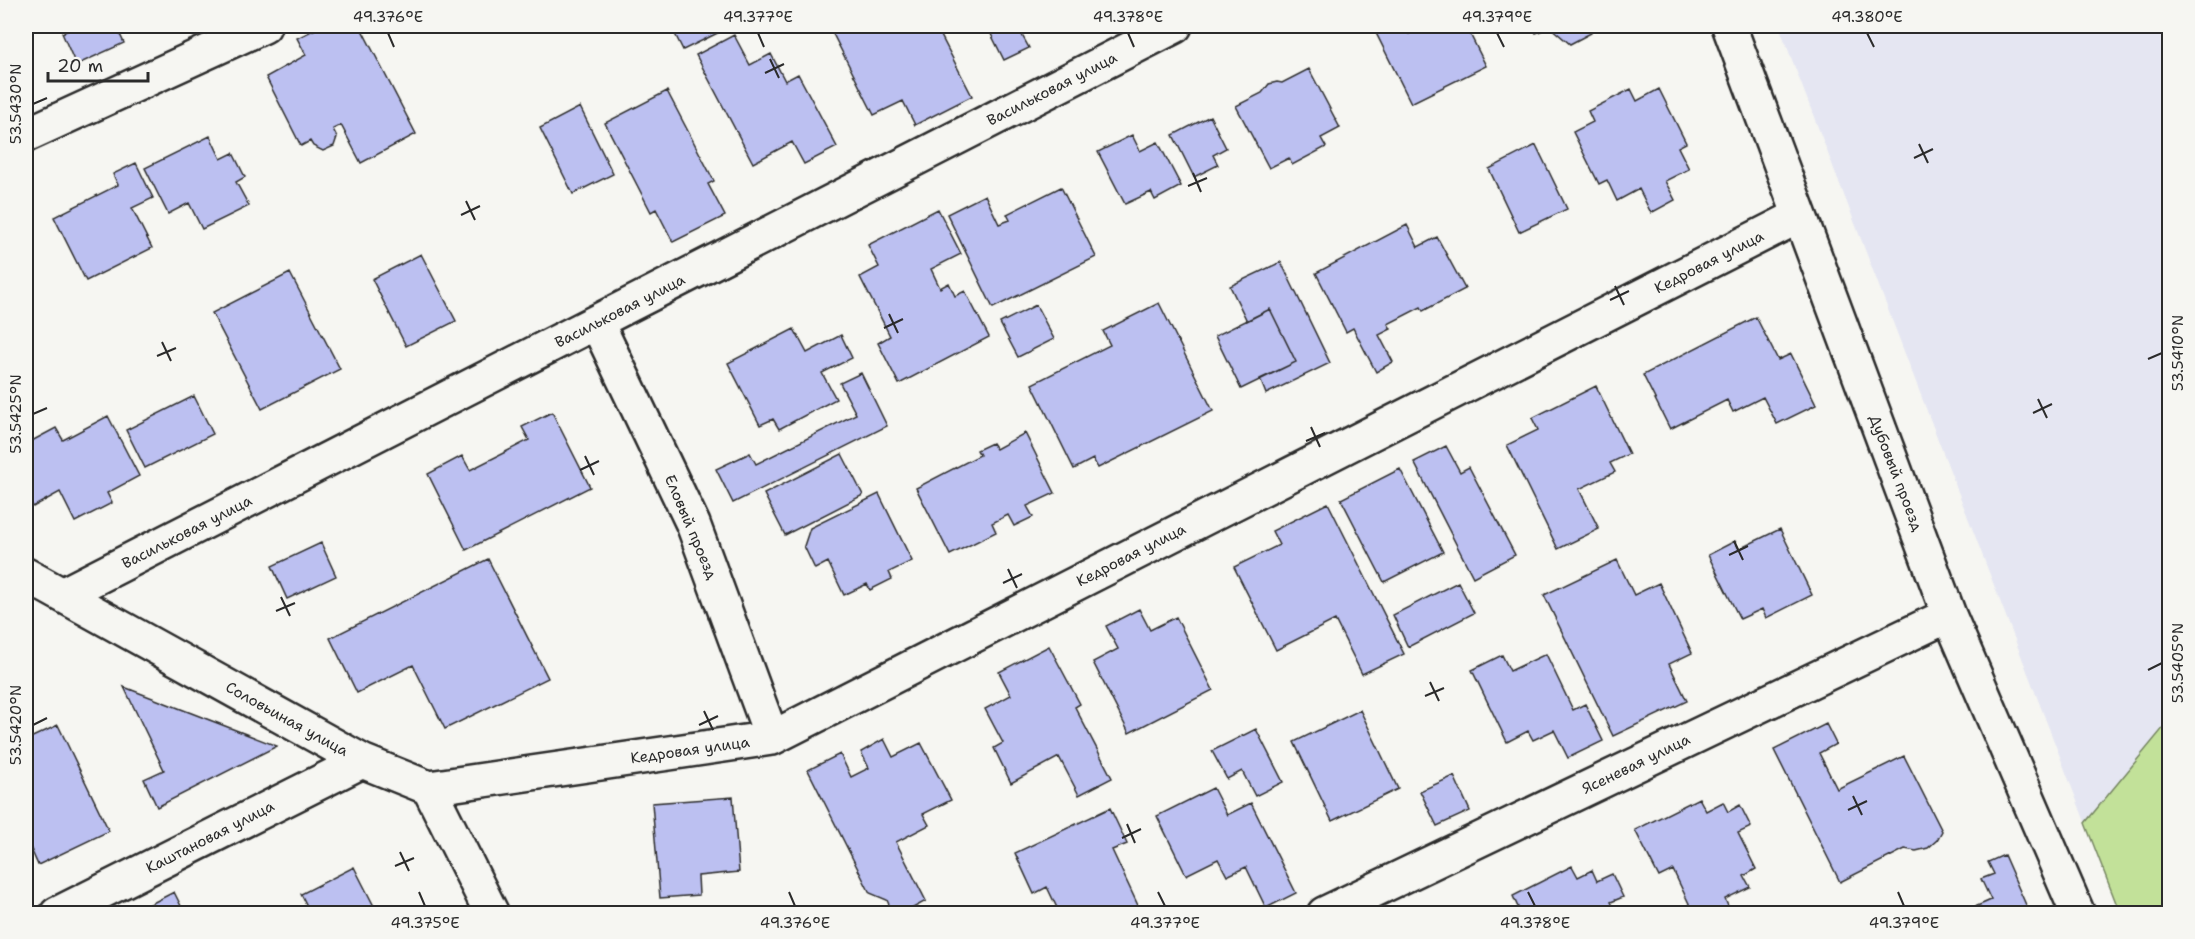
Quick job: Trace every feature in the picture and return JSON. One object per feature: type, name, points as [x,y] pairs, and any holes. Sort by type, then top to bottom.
[{"type":"street","points":[[26,135],[264,26]]},
{"type":"street","name":"Васильковая улица","points":[[63,594],[1175,26]]},
{"type":"street","name":"Дубовый проезд","points":[[1729,26],[1949,615],[2078,914]]},
{"type":"street","name":"Кедровая улица","points":[[429,788],[772,738],[1799,216]]},
{"type":"street","name":"Еловый проезд","points":[[597,323],[693,524],[772,738]]},
{"type":"street","name":"Соловьиная улица","points":[[26,575],[362,761],[429,788]]},
{"type":"street","name":"Ясеневая улица","points":[[1324,914],[1949,615]]},
{"type":"street","name":"Каштановая улица","points":[[57,914],[362,761]]},
{"type":"street","points":[[429,788],[492,914]]},
{"type":"shaded area","points":[[1779,26],[2169,26],[2169,913],[2120,913]]},
{"type":"green space","points":[[2169,721],[2169,913],[2120,913],[2085,823]]},
{"type":"building","points":[[78,26],[116,26],[124,43],[76,65],[62,33]]},
{"type":"building","points":[[322,26],[360,26],[416,134],[361,163],[341,125],[333,129],[337,137],[334,146],[323,151],[313,146],[310,141],[301,146],[266,77],[306,55],[297,38]]},
{"type":"building","points":[[671,26],[732,26],[683,50]]},
{"type":"building","points":[[829,26],[936,26],[972,96],[915,125],[903,101],[874,115]]},
{"type":"building","points":[[987,26],[1017,26],[1029,48],[1004,60]]},
{"type":"building","points":[[1390,26],[1405,26],[1409,34],[1416,30],[1414,26],[1466,26],[1486,66],[1411,103],[1376,33]]},
{"type":"building","points":[[1532,26],[1593,26],[1591,33],[1570,44],[1550,27],[1536,33]]},
{"type":"building","points":[[734,35],[750,65],[771,54],[785,81],[798,74],[837,147],[804,164],[792,142],[753,163],[696,55]]},
{"type":"building","points":[[1309,69],[1340,128],[1321,138],[1326,147],[1292,165],[1289,158],[1269,168],[1236,106],[1262,93],[1269,84],[1282,83]]},
{"type":"building","points":[[1631,89],[1637,101],[1659,89],[1686,143],[1678,147],[1689,169],[1665,181],[1675,200],[1651,213],[1639,189],[1617,201],[1607,180],[1599,184],[1573,132],[1593,122],[1588,111]]},
{"type":"building","points":[[667,91],[714,181],[708,184],[725,216],[673,242],[656,209],[651,212],[605,123]]},
{"type":"building","points":[[580,107],[613,174],[573,194],[540,128]]},
{"type":"building","points":[[1210,116],[1226,148],[1213,155],[1218,165],[1194,177],[1173,135]]},
{"type":"building","points":[[1132,135],[1140,151],[1158,142],[1181,186],[1155,200],[1151,192],[1125,204],[1098,152]]},
{"type":"building","points":[[210,136],[221,159],[233,153],[245,177],[236,182],[249,206],[202,229],[189,203],[168,214],[145,168]]},
{"type":"building","points":[[1536,145],[1567,209],[1519,232],[1489,169]]},
{"type":"building","points":[[136,163],[153,198],[132,208],[152,248],[86,281],[54,217],[118,185],[113,174]]},
{"type":"building","points":[[1061,187],[1096,257],[993,308],[947,214],[985,195],[999,224],[1010,220],[1007,214]]},
{"type":"building","points":[[938,209],[961,254],[931,269],[940,288],[949,283],[955,296],[965,291],[989,337],[899,384],[878,343],[890,336],[860,277],[879,267],[868,245]]},
{"type":"building","points":[[1407,225],[1418,247],[1437,237],[1465,289],[1423,311],[1421,307],[1388,324],[1391,329],[1379,335],[1393,362],[1376,372],[1353,328],[1346,332],[1316,273]]},
{"type":"building","points":[[421,254],[456,321],[406,346],[372,279]]},
{"type":"building","points":[[1281,262],[1330,363],[1266,394],[1260,379],[1296,362],[1270,309],[1247,321],[1230,286]]},
{"type":"building","points":[[290,273],[340,369],[262,409],[212,313]]},
{"type":"building","points":[[1159,303],[1213,411],[1098,468],[1093,459],[1074,469],[1032,384],[1110,345],[1103,331]]},
{"type":"building","points":[[1036,305],[1054,339],[1018,357],[1000,323]]},
{"type":"building","points":[[1270,309],[1296,362],[1241,389],[1215,336]]},
{"type":"building","points":[[1756,317],[1778,360],[1791,354],[1816,405],[1777,424],[1763,397],[1733,412],[1727,400],[1670,429],[1643,375]]},
{"type":"building","points":[[794,329],[807,353],[841,335],[852,358],[822,373],[836,399],[779,429],[773,419],[760,425],[728,363]]},
{"type":"building","points":[[861,373],[887,426],[733,503],[716,469],[750,453],[756,464],[856,414],[840,383]]},
{"type":"building","points":[[1596,386],[1629,454],[1610,463],[1615,472],[1579,489],[1599,529],[1558,549],[1507,445],[1538,430],[1532,418]]},
{"type":"building","points":[[194,396],[213,434],[145,468],[126,430]]},
{"type":"building","points":[[552,412],[590,487],[466,550],[428,474],[462,456],[470,470],[529,440],[522,427]]},
{"type":"building","points":[[108,416],[139,476],[107,493],[112,503],[75,522],[60,492],[33,507],[26,492],[26,444],[56,428],[63,440]]},
{"type":"building","points":[[1025,433],[1055,493],[1027,506],[1033,517],[1014,526],[1008,515],[992,523],[996,532],[950,555],[916,488],[980,455],[977,450],[992,443],[996,449]]},
{"type":"building","points":[[1446,446],[1460,472],[1469,467],[1515,555],[1473,577],[1414,462]]},
{"type":"building","points":[[842,454],[863,495],[785,535],[764,494]]},
{"type":"building","points":[[1400,469],[1443,552],[1384,582],[1341,499]]},
{"type":"building","points":[[879,494],[912,561],[889,572],[892,579],[870,590],[867,584],[844,595],[828,562],[815,569],[804,546],[810,528]]},
{"type":"building","points":[[1328,503],[1404,654],[1362,674],[1335,620],[1276,650],[1234,567],[1279,545],[1272,531]]},
{"type":"building","points":[[1780,529],[1812,595],[1766,618],[1762,609],[1740,619],[1708,555],[1735,541],[1739,549]]},
{"type":"building","points":[[321,543],[336,576],[287,599],[272,566]]},
{"type":"building","points":[[488,559],[548,678],[445,729],[413,665],[357,693],[330,638]]},
{"type":"building","points":[[1617,560],[1634,595],[1659,583],[1692,653],[1669,664],[1687,701],[1613,736],[1544,595]]},
{"type":"building","points":[[1458,582],[1474,613],[1408,647],[1393,615]]},
{"type":"building","points":[[1139,609],[1150,630],[1176,617],[1213,690],[1129,733],[1093,662],[1118,649],[1106,626]]},
{"type":"building","points":[[1049,646],[1080,704],[1075,707],[1112,778],[1079,795],[1059,757],[1011,783],[994,748],[1003,743],[985,709],[1011,695],[999,672]]},
{"type":"building","points":[[1546,654],[1573,710],[1585,704],[1603,741],[1568,758],[1554,730],[1533,740],[1528,731],[1507,742],[1472,670],[1502,655],[1510,671]]},
{"type":"building","points":[[124,687],[277,746],[157,807],[144,779],[164,770]]},
{"type":"building","points":[[1360,710],[1398,789],[1332,821],[1294,742]]},
{"type":"building","points":[[1826,724],[1836,744],[1819,753],[1837,789],[1904,756],[1942,831],[1937,840],[1928,848],[1916,851],[1905,849],[1840,882],[1774,750]]},
{"type":"building","points":[[58,725],[109,831],[38,865],[26,838],[26,740]]},
{"type":"building","points":[[1256,729],[1283,782],[1255,796],[1242,771],[1227,779],[1212,751]]},
{"type":"building","points":[[884,739],[893,757],[921,743],[951,800],[923,814],[929,825],[896,842],[926,901],[902,914],[893,914],[887,900],[870,893],[808,770],[840,754],[851,777],[869,768],[861,752]]},
{"type":"building","points":[[1454,776],[1470,811],[1437,826],[1420,791]]},
{"type":"building","points":[[1213,788],[1227,815],[1251,803],[1296,893],[1266,908],[1246,867],[1227,876],[1218,859],[1186,875],[1157,816]]},
{"type":"building","points":[[733,797],[739,872],[698,876],[699,895],[660,898],[652,803]]},
{"type":"building","points":[[1699,798],[1706,811],[1723,802],[1728,812],[1740,805],[1751,827],[1738,833],[1756,869],[1744,876],[1750,887],[1725,899],[1730,914],[1694,914],[1673,870],[1659,877],[1635,830]]},
{"type":"building","points":[[1110,808],[1127,844],[1112,850],[1142,914],[1060,914],[1047,887],[1034,894],[1015,853]]},
{"type":"building","points":[[2004,855],[2030,914],[1959,914],[1991,900],[1981,879],[1994,874],[1988,862]]},
{"type":"building","points":[[1572,866],[1578,877],[1592,870],[1597,881],[1612,874],[1623,897],[1611,902],[1617,914],[1521,914],[1513,896]]},
{"type":"building","points":[[354,867],[378,914],[311,914],[301,894]]},
{"type":"building","points":[[174,892],[185,914],[131,914]]}]
